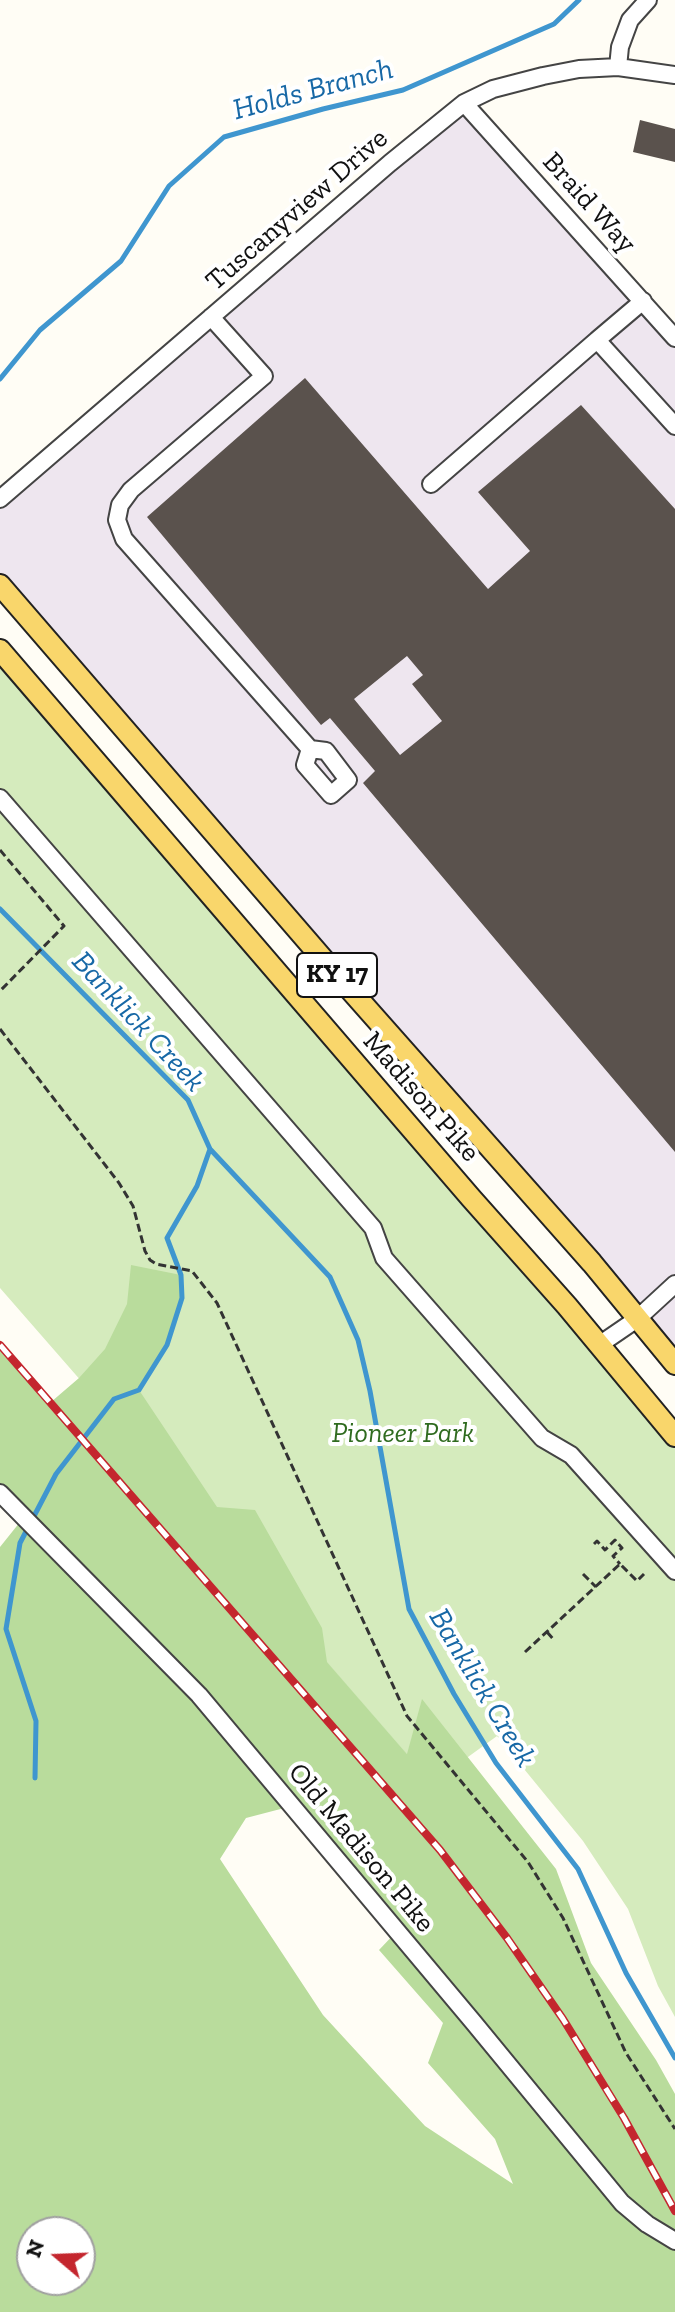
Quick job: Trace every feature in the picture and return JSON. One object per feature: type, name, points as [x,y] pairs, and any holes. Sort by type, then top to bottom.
[{"type":"main road","name":"Madison Pike","points":[[0,585],[323,959],[592,1263],[675,1364]]},
{"type":"main road","name":"Madison Pike","points":[[0,650],[675,1436]]},
{"type":"street","points":[[618,67],[620,47],[630,20],[648,0]]},
{"type":"street","name":"Tuscanyview Drive","points":[[0,499],[464,103],[493,89],[579,69],[618,67],[675,75]]},
{"type":"street","name":"Braid Way","points":[[464,103],[675,338]]},
{"type":"street","points":[[431,484],[643,301]]},
{"type":"street","points":[[211,317],[264,376],[131,490],[120,505],[117,520],[124,539],[310,749]]},
{"type":"street","points":[[597,340],[675,426]]},
{"type":"street","points":[[0,798],[373,1228],[384,1258],[542,1438],[571,1455],[675,1571]]},
{"type":"street","points":[[599,1345],[637,1319],[675,1284]]},
{"type":"street","name":"Old Madison Pike","points":[[0,1493],[199,1695],[622,2203],[647,2224],[675,2241]]},
{"type":"path","points":[[0,850],[64,926],[1,990]]},
{"type":"path","points":[[0,1029],[119,1183],[133,1206],[145,1251],[156,1264],[185,1268],[197,1276],[217,1303],[407,1716],[528,1862],[563,1918],[626,2053],[675,2129]]},
{"type":"path","points":[[594,1544],[597,1541],[605,1550],[615,1540],[622,1548],[613,1556],[637,1581],[644,1574]]},
{"type":"path","points":[[525,1652],[620,1564]]},
{"type":"path","points":[[583,1574],[596,1587]]},
{"type":"path","points":[[547,1632],[554,1640]]},
{"type":"shaded area","points":[[464,103],[675,338],[675,1364],[0,585],[0,499]]},
{"type":"green space","name":"Pioneer Park","points":[[0,650],[675,1436],[675,2017],[658,1986],[628,1909],[583,1841],[497,1736],[432,1783],[0,1288]]},
{"type":"green space","points":[[131,1265],[181,1275],[182,1298],[167,1345],[139,1390],[217,1507],[255,1510],[322,1628],[327,1662],[407,1754],[422,1699],[556,1869],[591,1963],[675,2094],[675,2312],[0,2312],[0,1547],[24,1517],[0,1493],[0,1345],[51,1402],[79,1378],[105,1349],[127,1304]],"holes":[[[292,1806],[397,1931],[379,1950],[443,2023],[428,2063],[495,2139],[513,2184],[425,2126],[323,2015],[220,1859],[246,1818]]]},
{"type":"building","points":[[640,120],[675,129],[675,162],[633,152]]},
{"type":"building","points":[[305,378],[488,589],[530,551],[478,492],[581,405],[675,509],[675,1152],[363,783],[375,771],[330,718],[321,725],[147,517]],"holes":[[[407,656],[423,675],[412,684],[442,721],[400,755],[354,699]]]},
{"type":"waterway","name":"Holds Branch","points":[[0,379],[40,330],[121,261],[169,186],[224,137],[403,90],[554,24],[579,0]]},
{"type":"waterway","name":"Banklick Creek","points":[[0,909],[188,1100],[210,1149],[330,1277],[358,1340],[409,1609],[454,1694],[496,1763],[578,1869],[626,1973],[675,2058]]},
{"type":"waterway","points":[[35,1778],[36,1721],[6,1629],[20,1543],[56,1474],[114,1399],[139,1390],[167,1345],[182,1298],[181,1275],[167,1238],[197,1186],[210,1149]]},
{"type":"railway","points":[[0,1345],[440,1850],[563,2019],[624,2118],[675,2211]]}]
